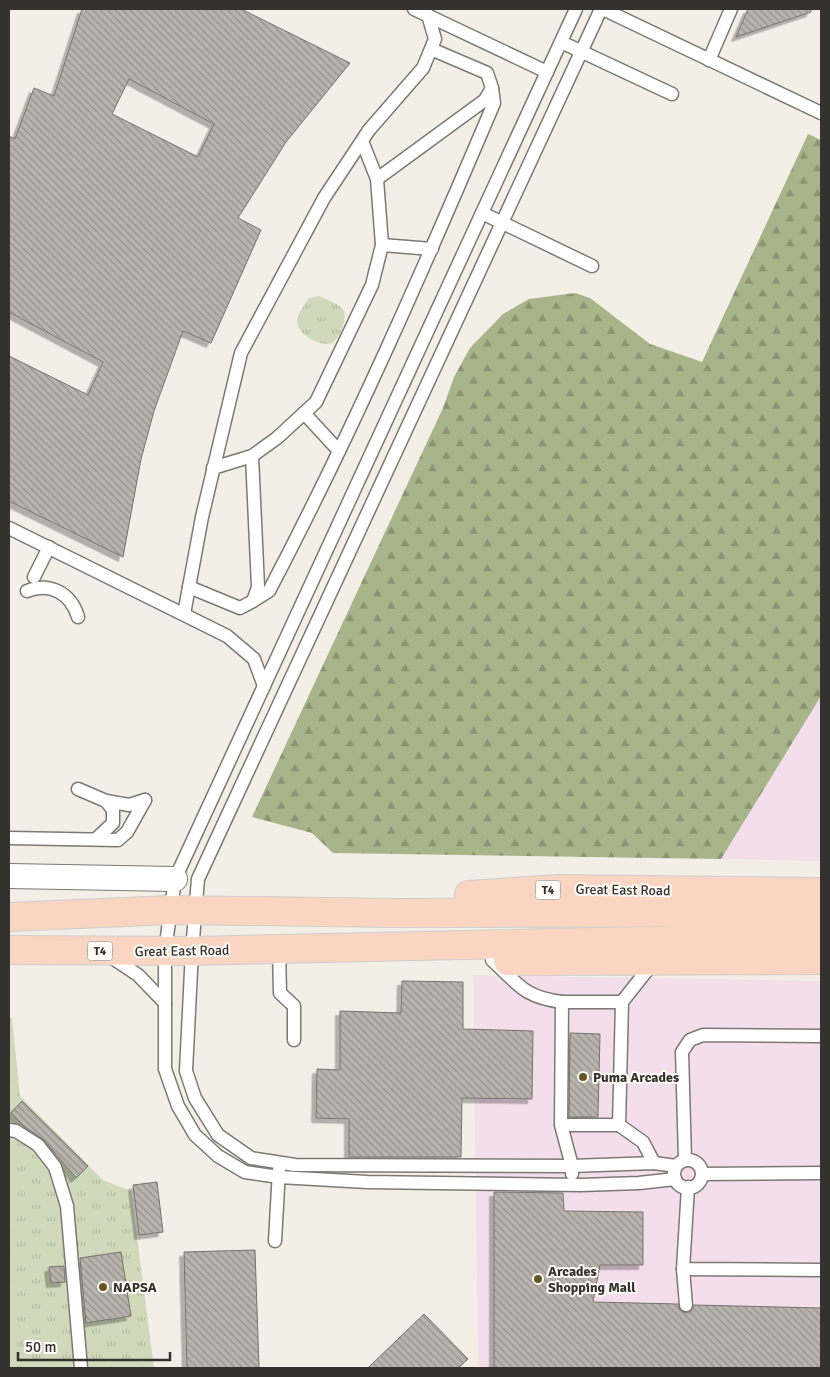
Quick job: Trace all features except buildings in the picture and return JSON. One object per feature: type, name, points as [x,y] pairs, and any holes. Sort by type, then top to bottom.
[{"type":"main road","name":"Great East Road","points":[[276,912],[312,903],[560,889],[821,892]]},
{"type":"main road","name":"Great East Road","points":[[9,916],[183,910],[276,912],[821,912]]},
{"type":"main road","name":"Great East Road","points":[[9,950],[179,951],[821,937]]},
{"type":"main road","name":"Great East Road","points":[[355,948],[384,959],[659,962],[821,960]]},
{"type":"street","points":[[9,876],[187,879]]},
{"type":"lane","points":[[414,9],[547,72]]},
{"type":"lane","points":[[576,9],[264,686],[187,879],[179,951],[186,1071],[195,1098],[218,1135],[251,1158],[304,1165],[572,1166],[654,1163],[679,1169]]},
{"type":"lane","points":[[821,114],[602,9],[502,223],[187,879],[179,951],[165,1003],[165,1070],[178,1106],[195,1135],[218,1156],[245,1172],[279,1177],[367,1182],[571,1185],[639,1183],[679,1169],[697,1163],[702,1174],[697,1185],[688,1187],[679,1184],[679,1169],[682,1052],[690,1040],[702,1035],[821,1036]]},
{"type":"lane","points":[[709,60],[731,9]]},
{"type":"lane","points":[[184,614],[213,468],[241,353],[324,198],[362,141],[423,68],[435,39],[428,15]]},
{"type":"lane","points":[[561,42],[672,94]]},
{"type":"lane","points":[[189,586],[240,608],[269,591],[339,452],[432,249],[494,103],[487,73],[431,49]]},
{"type":"lane","points":[[377,179],[485,100],[492,88]]},
{"type":"lane","points":[[213,468],[252,456],[277,438],[316,402],[372,285],[382,245],[377,179],[362,141]]},
{"type":"lane","points":[[482,214],[592,266]]},
{"type":"lane","points":[[382,245],[432,249]]},
{"type":"lane","points":[[304,413],[339,452]]},
{"type":"lane","points":[[252,456],[258,587],[253,601]]},
{"type":"lane","points":[[9,528],[227,636],[254,659],[264,686]]},
{"type":"lane","points":[[48,547],[37,571],[53,589],[69,599],[78,617]]},
{"type":"lane","points":[[27,591],[35,588],[53,589]]},
{"type":"lane","points":[[9,838],[118,840],[127,832],[144,800],[129,805],[106,801],[78,790]]},
{"type":"lane","points":[[96,839],[113,823],[113,810],[106,801]]},
{"type":"lane","points":[[279,949],[280,993],[294,1006],[294,1040]]},
{"type":"lane","points":[[100,951],[138,975],[165,1003]]},
{"type":"lane","points":[[492,960],[527,993],[542,999],[562,1002],[622,1002]]},
{"type":"lane","points":[[619,1125],[622,1002],[648,969],[659,962]]},
{"type":"lane","points":[[562,1002],[561,1126],[572,1166],[571,1185]]},
{"type":"lane","points":[[561,1126],[619,1125],[643,1142],[654,1163]]},
{"type":"lane","points":[[9,1130],[16,1130],[38,1145],[55,1167],[67,1206],[81,1368]]},
{"type":"lane","points":[[275,1241],[280,1163]]},
{"type":"lane","points":[[702,1174],[821,1173]]},
{"type":"lane","points":[[686,1305],[683,1269],[688,1187]]},
{"type":"lane","points":[[683,1269],[821,1270]]},
{"type":"shaded area","points":[[821,696],[821,861],[721,859]]},
{"type":"shaded area","points":[[473,975],[821,981],[821,1368],[478,1368]]},
{"type":"green space","points":[[808,134],[821,140],[821,696],[721,859],[333,853],[312,833],[252,817],[443,408],[454,377],[470,348],[503,314],[529,299],[575,293],[590,298],[650,344],[702,362]]},
{"type":"green space","points":[[319,296],[338,305],[344,312],[344,323],[341,331],[332,343],[321,343],[309,338],[297,324],[298,316],[309,298]]},
{"type":"green space","points":[[9,1018],[12,1018],[20,1096],[103,1180],[131,1191],[154,1368],[9,1368]]},
{"type":"place","name":"Puma Arcades","points":[[583,1077]]},
{"type":"place","name":"Arcades Shopping Mall","points":[[538,1279]]},
{"type":"place","name":"NAPSA","points":[[103,1287]]}]
